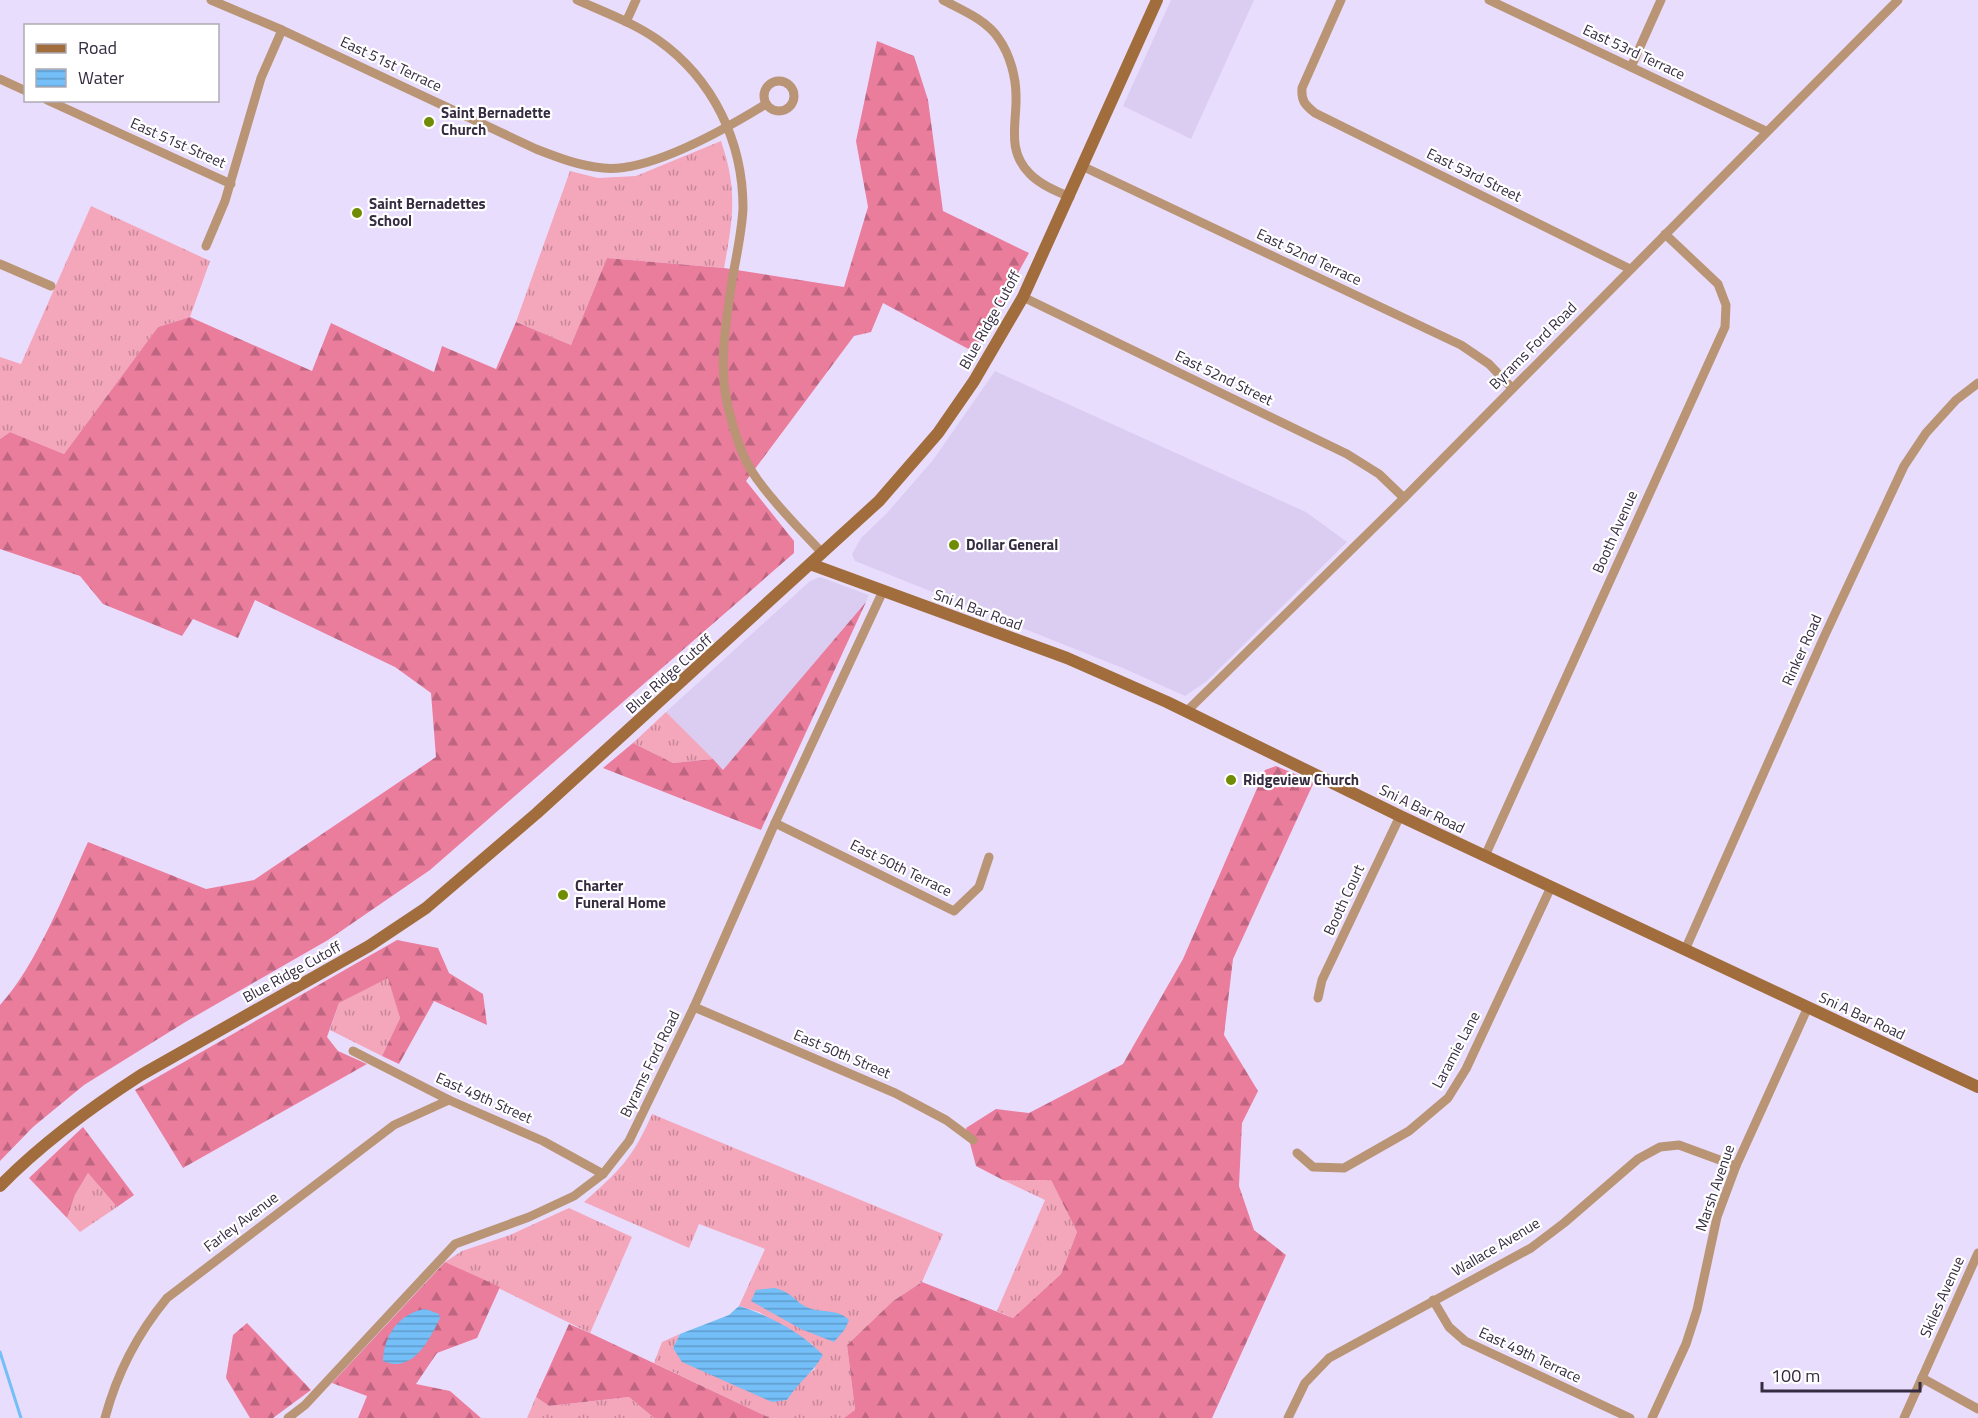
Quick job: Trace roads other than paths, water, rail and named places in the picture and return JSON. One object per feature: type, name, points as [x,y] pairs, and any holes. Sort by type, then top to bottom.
[{"type":"main road","name":"Blue Ridge Cutoff","points":[[0,1186],[61,1131],[114,1092],[369,946],[426,908],[537,813],[813,565],[879,501],[938,433],[974,381],[1023,297],[1084,167],[1157,0]]},
{"type":"main road","name":"Sni A Bar Road","points":[[813,565],[1067,658],[1187,711],[1400,816],[1978,1087]]},
{"type":"street","name":"East 51st Terrace","points":[[211,0],[282,30],[536,149],[571,163],[605,168],[635,166],[728,128]]},
{"type":"street","points":[[577,0],[626,22],[658,40],[688,64],[713,95],[728,128],[740,169],[743,210],[724,335],[723,374],[727,405],[738,443],[756,478],[823,555]]},
{"type":"street","points":[[626,22],[636,0]]},
{"type":"street","points":[[943,0],[969,13],[999,39],[1013,71],[1016,96],[1012,130],[1020,159],[1030,173],[1046,185],[1070,197]]},
{"type":"street","name":"East 53rd Street","points":[[1341,0],[1302,88],[1301,97],[1306,106],[1315,113],[1630,269]]},
{"type":"street","name":"East 53rd Terrace","points":[[1489,0],[1766,132]]},
{"type":"street","points":[[1631,67],[1661,0]]},
{"type":"street","name":"Byrams Ford Road","points":[[1187,711],[1404,498],[1898,0]]},
{"type":"street","points":[[206,246],[231,184],[253,100],[282,30]]},
{"type":"street","points":[[0,79],[24,90]]},
{"type":"street","name":"East 51st Street","points":[[51,102],[231,184]]},
{"type":"street","points":[[728,128],[766,104]]},
{"type":"street","name":"East 52nd Terrace","points":[[1084,167],[1461,345],[1489,364],[1512,388]]},
{"type":"street","name":"Booth Avenue","points":[[1485,856],[1725,327],[1726,305],[1718,284],[1665,234]]},
{"type":"street","points":[[0,264],[51,286]]},
{"type":"street","name":"East 52nd Street","points":[[1023,297],[1347,454],[1379,474],[1404,498]]},
{"type":"street","name":"Rinker Road","points":[[1685,950],[1824,637],[1904,466],[1926,433],[1956,400],[1978,383]]},
{"type":"street","name":"Byrams Ford Road","points":[[288,1418],[305,1405],[454,1244],[539,1213],[574,1196],[603,1174],[629,1141],[694,1007],[775,823],[883,591]]},
{"type":"street","name":"Booth Court","points":[[1318,998],[1322,980],[1400,816]]},
{"type":"street","name":"East 50th Terrace","points":[[775,823],[954,910],[979,887],[989,857]]},
{"type":"street","name":"Laramie Lane","points":[[1297,1153],[1313,1167],[1344,1168],[1409,1131],[1448,1098],[1466,1069],[1551,887]]},
{"type":"street","name":"East 50th Street","points":[[694,1007],[895,1093],[946,1120],[973,1140]]},
{"type":"street","name":"Marsh Avenue","points":[[1652,1418],[1686,1344],[1697,1310],[1717,1217],[1736,1166],[1808,1007]]},
{"type":"street","name":"East 49th Street","points":[[353,1050],[449,1100],[543,1141],[603,1174]]},
{"type":"street","name":"Farley Avenue","points":[[105,1418],[113,1388],[131,1351],[147,1322],[167,1298],[394,1125],[449,1100]]},
{"type":"street","name":"Wallace Avenue","points":[[1288,1418],[1305,1383],[1329,1358],[1531,1248],[1638,1159],[1660,1147],[1679,1145],[1736,1166]]},
{"type":"street","name":"Skiles Avenue","points":[[1904,1418],[1978,1253]]},
{"type":"street","name":"East 49th Terrace","points":[[1433,1300],[1449,1327],[1465,1341],[1487,1354],[1630,1418]]},
{"type":"street","points":[[1922,1378],[1978,1409]]},
{"type":"water","points":[[774,1288],[786,1292],[802,1305],[845,1317],[849,1320],[845,1329],[834,1342],[801,1329],[751,1301],[756,1290]]},
{"type":"water","points":[[739,1306],[762,1314],[784,1326],[805,1339],[823,1355],[787,1400],[772,1402],[682,1362],[673,1348],[680,1334],[729,1315]]},
{"type":"water","points":[[426,1309],[439,1314],[440,1318],[425,1345],[411,1359],[403,1363],[393,1364],[383,1361],[386,1343],[395,1327],[408,1315]]},
{"type":"waterway","points":[[0,1352],[21,1418]]},
{"type":"place","name":"Saint Bernadette Church","points":[[429,122]]},
{"type":"place","name":"Saint Bernadettes School","points":[[357,213]]},
{"type":"place","name":"Dollar General","points":[[954,545]]},
{"type":"place","name":"Ridgeview Church","points":[[1231,780]]},
{"type":"place","name":"Charter Funeral Home","points":[[563,895]]}]
